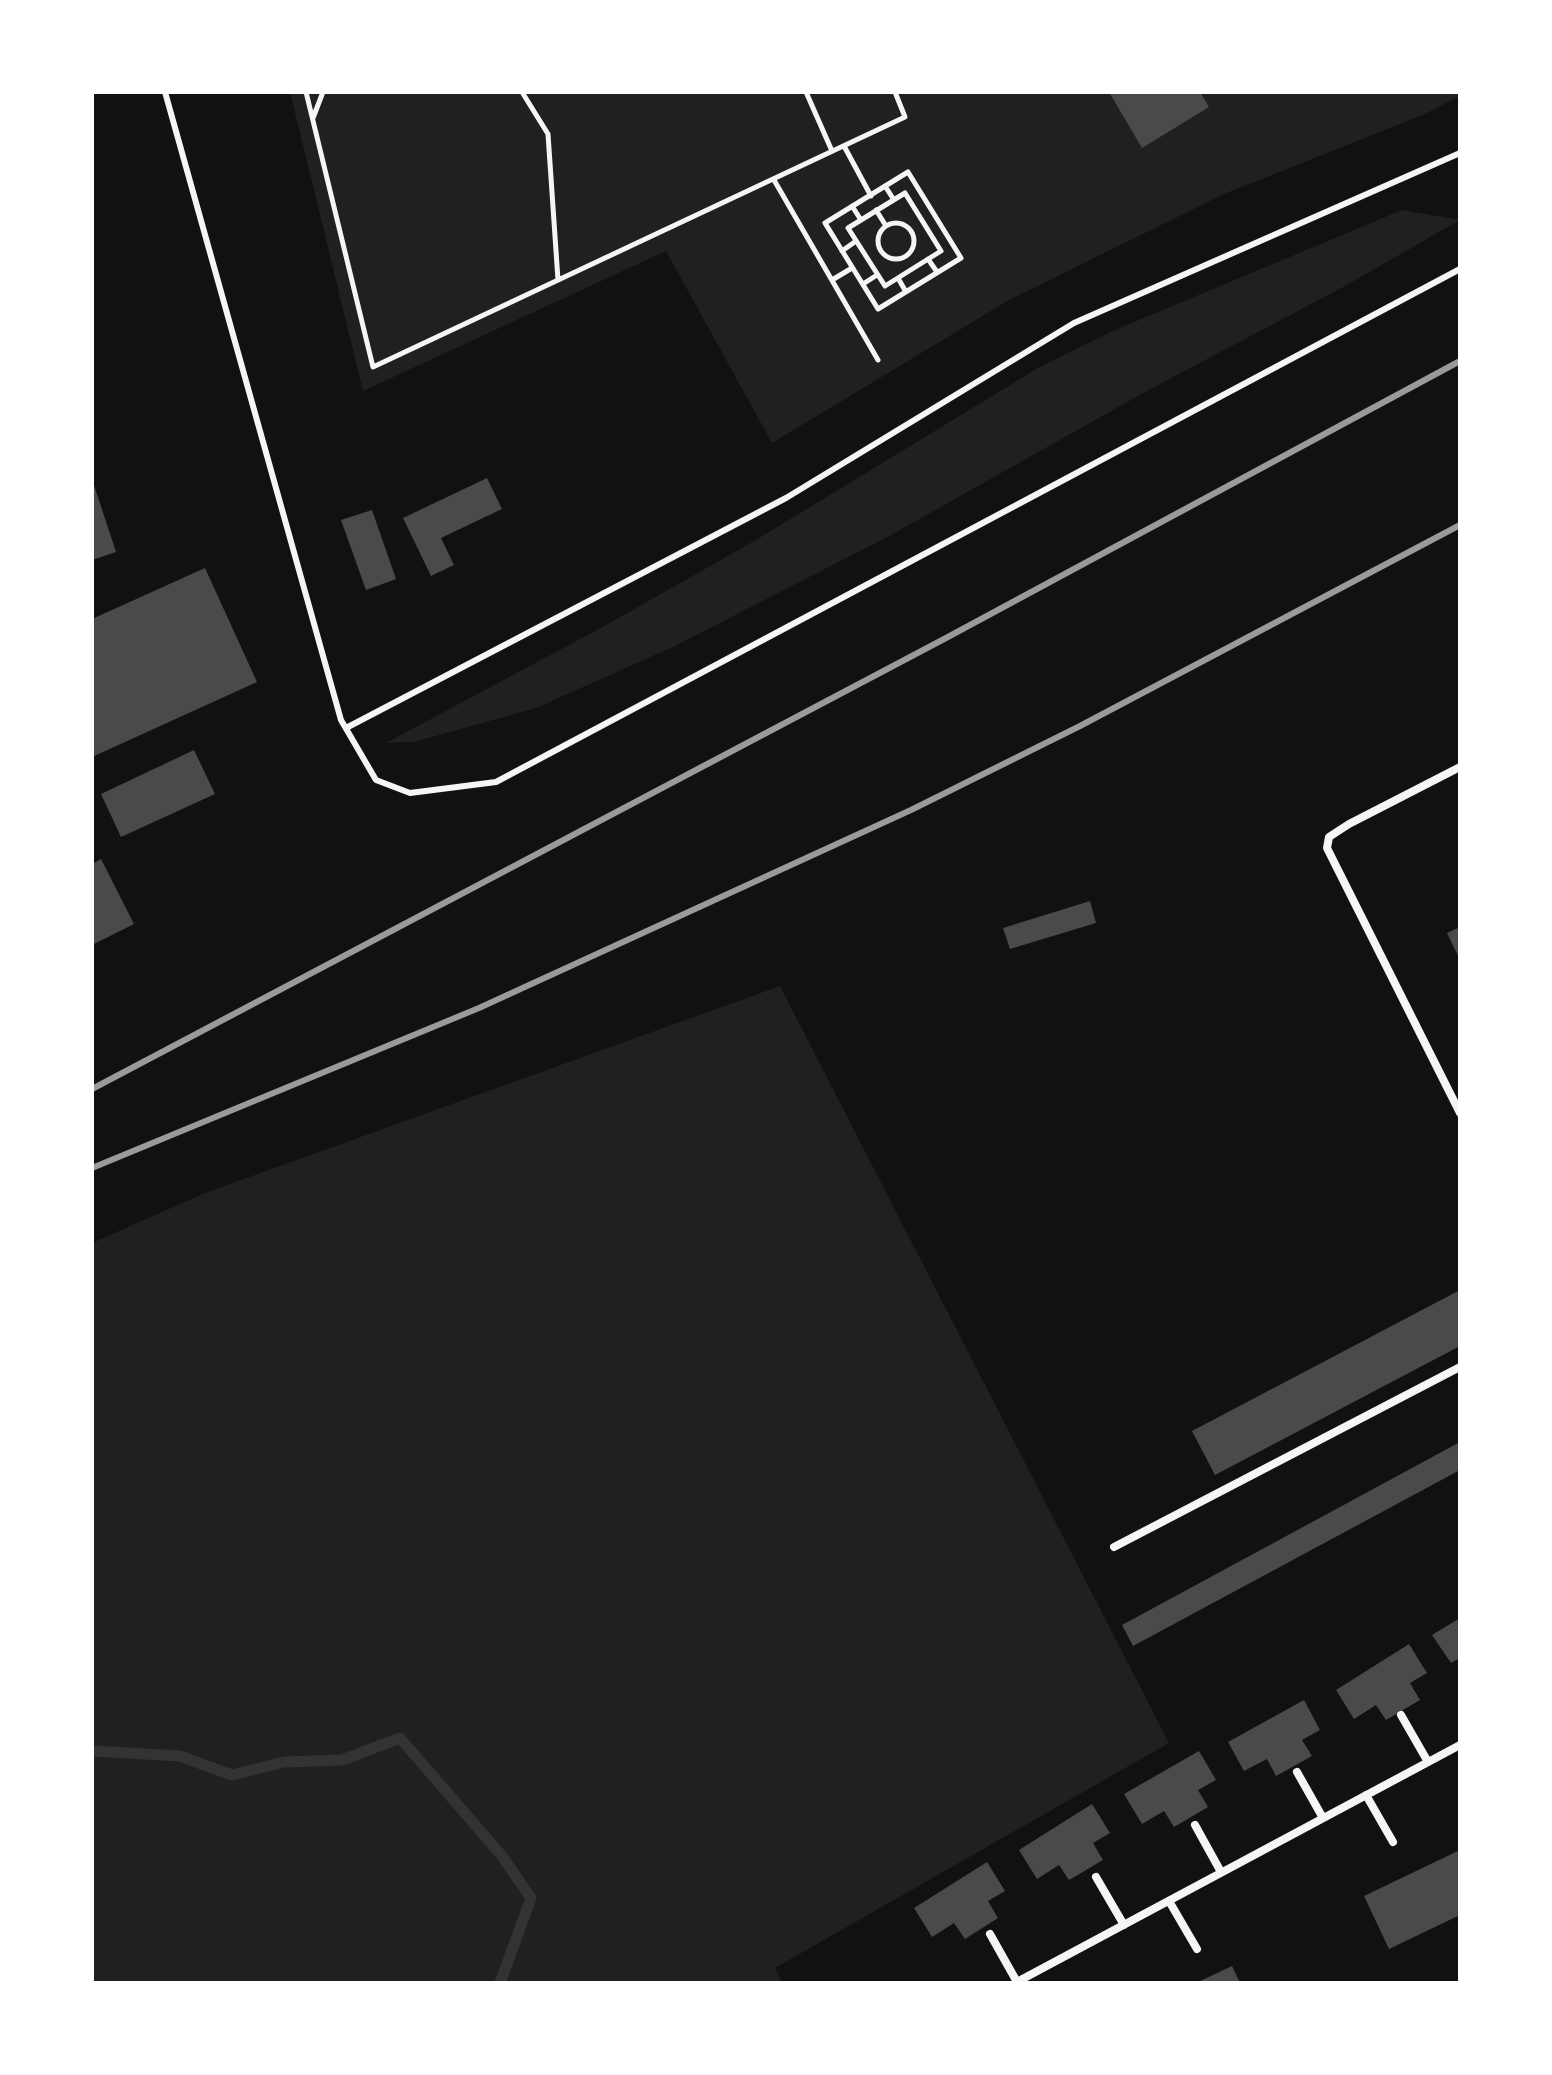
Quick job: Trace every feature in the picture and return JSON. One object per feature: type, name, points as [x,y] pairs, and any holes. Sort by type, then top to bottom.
[{"type":"street","points":[[1460,767],[1349,824],[1329,837],[1327,848],[1460,1113]]},
{"type":"street","points":[[1114,1547],[1460,1367]]},
{"type":"street","points":[[1401,1715],[1428,1762]]},
{"type":"street","points":[[990,1934],[1016,1982],[1460,1745]]},
{"type":"street","points":[[1297,1772],[1323,1818]]},
{"type":"street","points":[[1366,1795],[1393,1842]]},
{"type":"street","points":[[1195,1825],[1221,1872]]},
{"type":"street","points":[[1096,1877],[1124,1925]]},
{"type":"street","points":[[1169,1901],[1197,1949]]},
{"type":"lane","points":[[165,92],[341,720],[376,780],[410,793],[496,782],[1460,269]]},
{"type":"lane","points":[[346,728],[786,498],[1074,323],[1460,153]]},
{"type":"path","points":[[306,92],[373,367],[905,117],[895,92]]},
{"type":"path","points":[[313,119],[323,92]]},
{"type":"path","points":[[522,92],[548,134],[558,280]]},
{"type":"path","points":[[806,92],[832,151]]},
{"type":"path","points":[[844,146],[871,196]]},
{"type":"path","points":[[908,172],[961,258],[878,309],[825,223],[871,196],[908,172]]},
{"type":"path","points":[[774,180],[878,360]]},
{"type":"path","points":[[885,186],[894,200]]},
{"type":"path","points":[[905,193],[941,251],[885,286],[848,228],[894,200],[905,193]]},
{"type":"path","points":[[914,208],[926,202]]},
{"type":"path","points":[[852,206],[861,220]]},
{"type":"path","points":[[876,210],[886,226]]},
{"type":"path","points":[[911,230],[923,222]]},
{"type":"path","points":[[901,223],[911,230],[913,247],[905,256],[894,258],[880,249],[878,237],[886,226],[901,223]]},
{"type":"path","points":[[931,235],[942,228]]},
{"type":"path","points":[[842,251],[856,241]]},
{"type":"path","points":[[867,258],[880,249]]},
{"type":"path","points":[[905,256],[913,268]]},
{"type":"path","points":[[928,259],[937,272]]},
{"type":"path","points":[[832,280],[852,268]]},
{"type":"path","points":[[863,284],[877,275]]},
{"type":"path","points":[[898,278],[906,292]]},
{"type":"shaded area","points":[[290,92],[1460,92],[1460,96],[1425,114],[1224,194],[1009,300],[772,443],[666,251],[363,391]]},
{"type":"shaded area","points":[[1402,210],[1460,220],[891,535],[675,646],[536,708],[414,742],[386,743],[608,624],[756,540],[1038,368],[1115,330]]},
{"type":"shaded area","points":[[780,986],[1169,1743],[775,1968],[782,1983],[92,1983],[92,1243],[205,1193]]},
{"type":"building","points":[[1109,92],[1200,92],[1209,107],[1142,148]]},
{"type":"building","points":[[487,478],[502,509],[441,538],[454,565],[431,576],[403,518]]},
{"type":"building","points":[[92,479],[116,552],[92,560]]},
{"type":"building","points":[[372,510],[396,579],[366,590],[341,520]]},
{"type":"building","points":[[205,568],[257,682],[92,757],[92,619]]},
{"type":"building","points":[[194,750],[215,794],[121,837],[101,794]]},
{"type":"building","points":[[101,859],[134,924],[92,945],[92,864]]},
{"type":"building","points":[[1090,901],[1096,923],[1010,949],[1003,928]]},
{"type":"building","points":[[1460,927],[1460,960],[1447,933]]},
{"type":"building","points":[[1460,1290],[1460,1346],[1215,1475],[1192,1431]]},
{"type":"building","points":[[1460,1442],[1460,1470],[1133,1646],[1122,1625]]},
{"type":"building","points":[[1460,1618],[1460,1658],[1451,1663],[1432,1635]]},
{"type":"building","points":[[1409,1644],[1427,1673],[1410,1683],[1420,1700],[1386,1720],[1376,1705],[1354,1719],[1336,1690]]},
{"type":"building","points":[[1304,1700],[1320,1730],[1302,1740],[1312,1756],[1276,1776],[1267,1759],[1244,1771],[1228,1742]]},
{"type":"building","points":[[1199,1751],[1216,1780],[1198,1790],[1208,1807],[1174,1827],[1164,1811],[1142,1824],[1124,1794]]},
{"type":"building","points":[[1092,1804],[1110,1833],[1093,1843],[1103,1860],[1069,1880],[1059,1865],[1037,1879],[1019,1850]]},
{"type":"building","points":[[1460,1850],[1460,1915],[1389,1949],[1364,1896]]},
{"type":"building","points":[[987,1862],[1005,1891],[988,1901],[998,1918],[965,1939],[954,1923],[932,1937],[914,1908]]},
{"type":"building","points":[[1232,1966],[1240,1983],[1196,1983]]},
{"type":"waterway","points":[[92,1751],[180,1756],[232,1775],[284,1762],[342,1760],[400,1738],[502,1856],[531,1898],[500,1983]]},
{"type":"railway","points":[[92,1089],[946,638],[1460,361]]},
{"type":"railway","points":[[92,1168],[479,1008],[911,810],[1080,726],[1460,525]]}]
